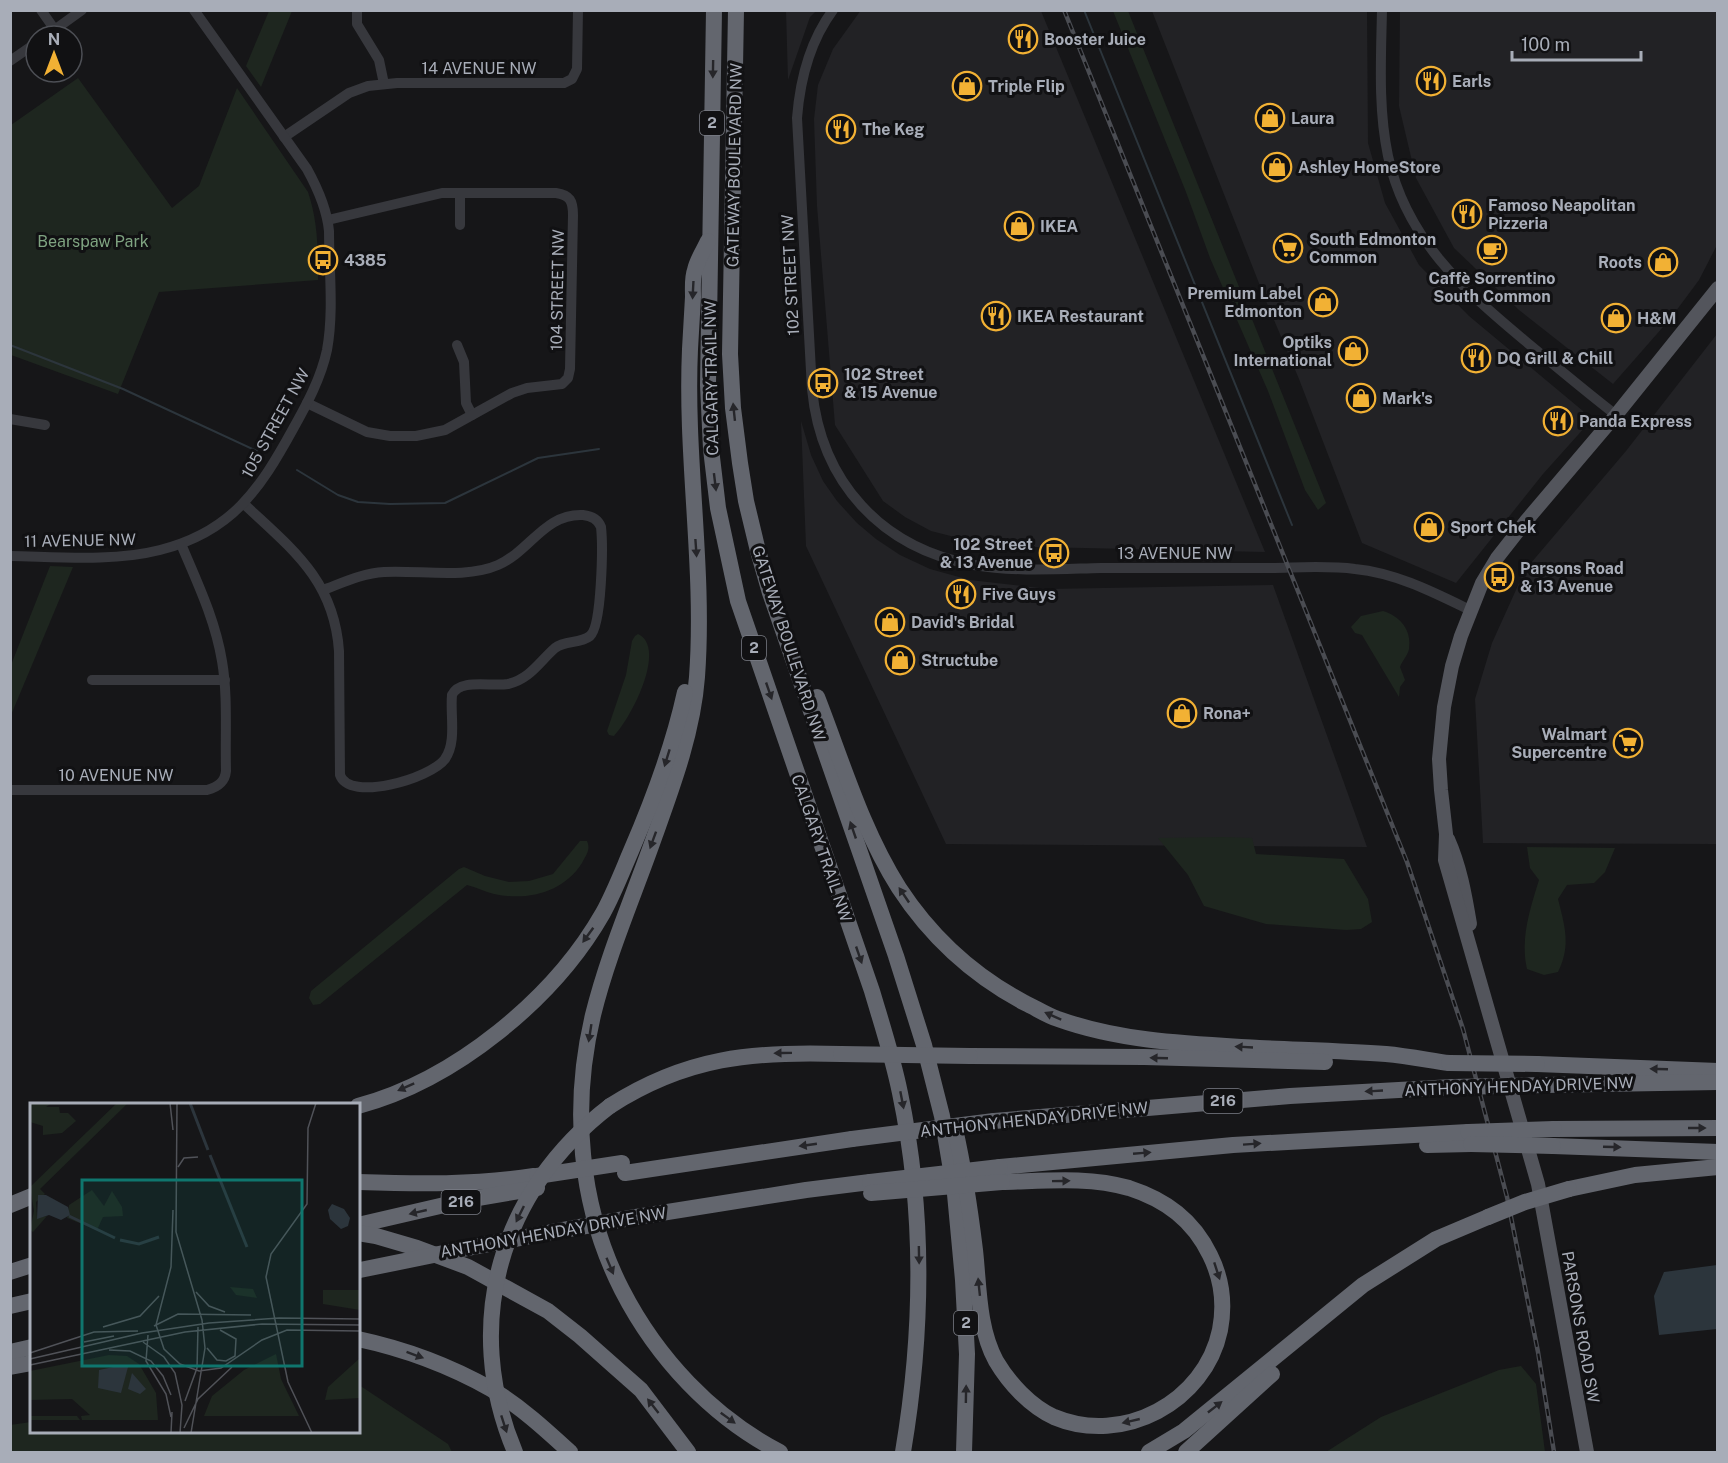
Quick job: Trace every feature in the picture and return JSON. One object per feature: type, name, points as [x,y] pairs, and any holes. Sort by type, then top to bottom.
[{"type":"highway","name":"CALGARY TRAIL NW","points":[[714,10],[708,385],[710,439],[718,508],[738,601],[888,1043],[905,1119],[915,1197],[919,1315],[914,1384],[903,1452]]},
{"type":"highway","name":"GATEWAY BOULEVARD NW","points":[[736,10],[730,354],[733,408],[746,501],[770,593],[896,956],[924,1045],[942,1116],[960,1240],[967,1354],[964,1452]]},
{"type":"highway","points":[[735,56],[744,10]]},
{"type":"highway","points":[[711,235],[694,271],[689,375],[689,450],[697,563],[697,680],[691,716],[673,785],[604,977],[592,1017],[581,1108],[583,1161],[592,1214],[606,1256],[642,1326],[679,1374],[702,1396],[739,1426],[780,1452]]},
{"type":"highway","points":[[770,593],[788,620],[864,819],[879,853],[899,888],[922,921],[953,952],[998,988],[1055,1018],[1088,1029],[1130,1038],[1184,1044],[1386,1054],[1449,1063]]},
{"type":"highway","points":[[360,1105],[410,1086],[452,1065],[482,1044],[541,993],[589,935],[616,886],[642,827],[667,756],[698,640]]},
{"type":"highway","points":[[896,956],[928,1031],[943,1080],[963,1172],[986,1338],[1002,1370],[1017,1389],[1038,1407],[1055,1417],[1085,1424],[1109,1425],[1132,1421],[1151,1415],[1183,1395],[1209,1362],[1217,1344],[1222,1317],[1222,1293],[1217,1268],[1194,1227],[1154,1197],[1127,1188],[1092,1181],[1001,1175]]},
{"type":"highway","points":[[515,1452],[503,1423],[492,1372],[490,1325],[498,1271],[512,1230],[539,1180],[570,1141],[610,1106],[633,1091],[665,1076],[720,1059],[756,1054],[1537,1064],[1718,1071]]},
{"type":"highway","name":"ANTHONY HENDAY DRIVE NW","points":[[360,1225],[535,1182],[623,1168],[994,1121],[1290,1096],[1453,1087],[1718,1082]]},
{"type":"highway","points":[[1001,1175],[1158,1151],[1294,1141],[1554,1138],[1718,1128]]},
{"type":"highway","points":[[1554,1138],[1718,1152]]},
{"type":"highway","points":[[1149,1452],[1184,1431],[1363,1285],[1436,1239],[1525,1202],[1569,1189],[1635,1174],[1718,1167]]},
{"type":"highway","name":"ANTHONY HENDAY DRIVE NW","points":[[360,1270],[686,1208],[763,1204],[871,1188],[1001,1175]]},
{"type":"highway","points":[[360,1182],[535,1182]]},
{"type":"highway","points":[[10,1205],[30,1197]]},
{"type":"highway","points":[[10,1215],[30,1208]]},
{"type":"highway","points":[[1186,1452],[1351,1305],[1388,1276],[1463,1229]]},
{"type":"highway","points":[[360,1233],[417,1248],[468,1267],[548,1311],[641,1390],[688,1452]]},
{"type":"highway","points":[[10,1272],[30,1266]]},
{"type":"highway","points":[[10,1306],[30,1301]]},
{"type":"highway","points":[[360,1340],[416,1354],[493,1390],[539,1424],[570,1452]]},
{"type":"highway","points":[[10,1352],[30,1347]]},
{"type":"highway","points":[[10,1367],[30,1363]]},
{"type":"main road","name":"PARSONS ROAD SW","points":[[1587,1452],[1544,1208],[1530,1151],[1479,980],[1465,889],[1457,859],[1446,834],[1441,790],[1441,737],[1452,665],[1470,610],[1497,558],[1718,288]]},
{"type":"street","points":[[41,10],[46,24]]},
{"type":"street","points":[[63,24],[82,10]]},
{"type":"street","name":"105 STREET NW","points":[[194,10],[315,182],[328,220],[329,337],[320,375],[270,470],[244,504],[301,558],[322,590],[334,621],[339,643],[339,770],[343,782],[350,785],[387,785],[406,782],[430,772],[445,759],[450,749],[452,695],[456,688],[515,682],[533,671],[556,647],[591,635],[596,624],[599,602],[602,532],[597,520],[585,515],[561,519],[542,529],[509,559],[489,569],[473,572],[379,573],[322,590]]},
{"type":"street","points":[[357,10],[357,24],[379,60],[384,84]]},
{"type":"street","name":"14 AVENUE NW","points":[[284,137],[349,93],[368,86],[384,84],[559,84],[572,79],[577,69],[578,10]]},
{"type":"street","name":"102 STREET NW","points":[[833,10],[810,52],[799,95],[797,118],[812,389],[814,410],[828,455],[852,495],[881,525]]},
{"type":"street","points":[[1382,10],[1382,119],[1389,159],[1400,193],[1427,246],[1474,298],[1616,415]]},
{"type":"street","points":[[10,61],[24,51]]},
{"type":"street","points":[[328,220],[422,197],[442,193],[460,193],[460,225]]},
{"type":"street","name":"104 STREET NW","points":[[460,193],[556,193],[570,198],[573,215],[570,369],[566,382],[557,386],[527,388],[512,393],[472,415]]},
{"type":"street","points":[[307,403],[358,429],[390,436],[433,434],[445,430],[472,415],[465,398],[464,362],[457,345]]},
{"type":"street","points":[[10,419],[45,425]]},
{"type":"street","name":"11 AVENUE NW","points":[[10,556],[130,555],[181,544],[218,525],[244,504]]},
{"type":"street","name":"13 AVENUE NW","points":[[881,525],[916,547],[954,561],[976,565],[1084,568],[1352,568],[1397,577],[1470,610]]},
{"type":"street","points":[[92,680],[225,680],[213,624],[181,544]]},
{"type":"street","name":"10 AVENUE NW","points":[[10,790],[207,790],[220,784],[225,776],[225,680]]},
{"type":"shaded area","points":[[861,10],[1041,11],[1265,552],[990,546],[931,531],[905,517],[883,501],[835,425],[817,206],[814,119],[818,85],[833,49]]},
{"type":"shaded area","points":[[786,11],[816,11],[810,17],[788,80]]},
{"type":"shaded area","name":"South Edmonton Common","points":[[1152,11],[1367,11],[1368,143],[1385,203],[1419,265],[1469,316],[1583,411],[1587,419],[1586,426],[1543,474],[1456,583],[1362,543]]},
{"type":"shaded area","name":"South Edmonton Common","points":[[1400,11],[1717,11],[1717,245],[1699,280],[1670,319],[1613,384],[1519,310],[1454,248],[1416,178],[1399,106]]},
{"type":"shaded area","points":[[1717,334],[1717,844],[1483,843],[1475,699],[1492,643],[1525,570],[1626,451]]},
{"type":"shaded area","points":[[801,421],[811,455],[823,481],[837,501],[876,539],[900,555],[930,569],[970,580],[1048,589],[1273,585],[1367,847],[946,844],[806,546]]},
{"type":"shaded area","points":[[1717,1265],[1717,1329],[1659,1335],[1654,1296],[1664,1272]]},
{"type":"green space","points":[[269,11],[292,11],[261,87],[246,66]]},
{"type":"green space","points":[[1113,11],[1128,11],[1326,503],[1318,510],[1305,490],[1268,391],[1210,258]]},
{"type":"green space","name":"Bearspaw Park","points":[[69,84],[82,84],[172,208],[199,186],[237,88],[308,192],[316,225],[318,280],[159,292],[118,394],[11,355],[11,125]]},
{"type":"green space","points":[[50,566],[73,567],[11,715],[11,665]]},
{"type":"green space","points":[[1383,611],[1395,616],[1404,625],[1409,636],[1408,651],[1400,667],[1405,680],[1400,687],[1399,697],[1362,635],[1355,633],[1351,627],[1361,616]]},
{"type":"green space","points":[[638,634],[646,642],[649,654],[648,668],[629,715],[614,736],[609,735],[607,731],[626,675],[632,641]]},
{"type":"green space","points":[[1158,838],[1252,838],[1256,854],[1344,859],[1368,899],[1372,922],[1361,929],[1346,930],[1266,924],[1204,906],[1188,875]]},
{"type":"green space","points":[[580,841],[587,841],[588,852],[574,873],[555,888],[531,895],[506,896],[467,885],[320,1004],[313,1005],[309,998],[311,991],[459,869],[464,867],[485,876],[509,882],[529,881],[553,874]]},
{"type":"green space","points":[[1527,847],[1615,848],[1605,872],[1594,883],[1567,885],[1558,899],[1565,927],[1566,944],[1558,972],[1544,975],[1527,969],[1525,958],[1525,935],[1539,880],[1530,868]]},
{"type":"green space","points":[[1521,1366],[1536,1384],[1545,1452],[1326,1452],[1381,1417],[1499,1370]]},
{"type":"green space","points":[[360,1386],[448,1444],[452,1452],[11,1452],[10,1425],[30,1422],[30,1433],[360,1433]]},
{"type":"waterway","points":[[1084,10],[1292,525]]},
{"type":"waterway","points":[[10,345],[123,389],[257,451]]},
{"type":"waterway","points":[[297,470],[338,495],[358,502],[445,503],[538,458],[599,449]]},
{"type":"railway","points":[[1064,10],[1407,862],[1463,1029],[1507,1197],[1538,1352],[1554,1452]]},
{"type":"place","name":"Booster Juice","points":[[1023,39]]},
{"type":"place","name":"Earls","points":[[1431,81]]},
{"type":"place","name":"Triple Flip","points":[[967,86]]},
{"type":"place","name":"Laura","points":[[1270,118]]},
{"type":"place","name":"The Keg","points":[[841,129]]},
{"type":"place","name":"Ashley HomeStore","points":[[1277,167]]},
{"type":"place","name":"Famoso Neapolitan Pizzeria","points":[[1467,214]]},
{"type":"place","name":"IKEA","points":[[1019,226]]},
{"type":"place","name":"South Edmonton Common","points":[[1288,248]]},
{"type":"place","name":"Caffè Sorrentino South Common","points":[[1492,250]]},
{"type":"place","name":"4385","points":[[323,260]]},
{"type":"place","name":"Roots","points":[[1663,262]]},
{"type":"place","name":"Premium Label Edmonton","points":[[1323,302]]},
{"type":"place","name":"IKEA Restaurant","points":[[996,316]]},
{"type":"place","name":"H&M","points":[[1616,318]]},
{"type":"place","name":"Optiks International","points":[[1353,351]]},
{"type":"place","name":"DQ Grill & Chill","points":[[1476,358]]},
{"type":"place","name":"102 Street & 15 Avenue","points":[[823,383]]},
{"type":"place","name":"Mark's","points":[[1361,398]]},
{"type":"place","name":"Panda Express","points":[[1558,421]]},
{"type":"place","name":"Sport Chek","points":[[1429,527]]},
{"type":"place","name":"102 Street & 13 Avenue","points":[[1054,553]]},
{"type":"place","name":"Parsons Road & 13 Avenue","points":[[1499,577]]},
{"type":"place","name":"Five Guys","points":[[961,594]]},
{"type":"place","name":"David's Bridal","points":[[890,622]]},
{"type":"place","name":"Structube","points":[[900,660]]},
{"type":"place","name":"Rona+","points":[[1182,713]]},
{"type":"place","name":"Walmart Supercentre","points":[[1628,743]]}]
